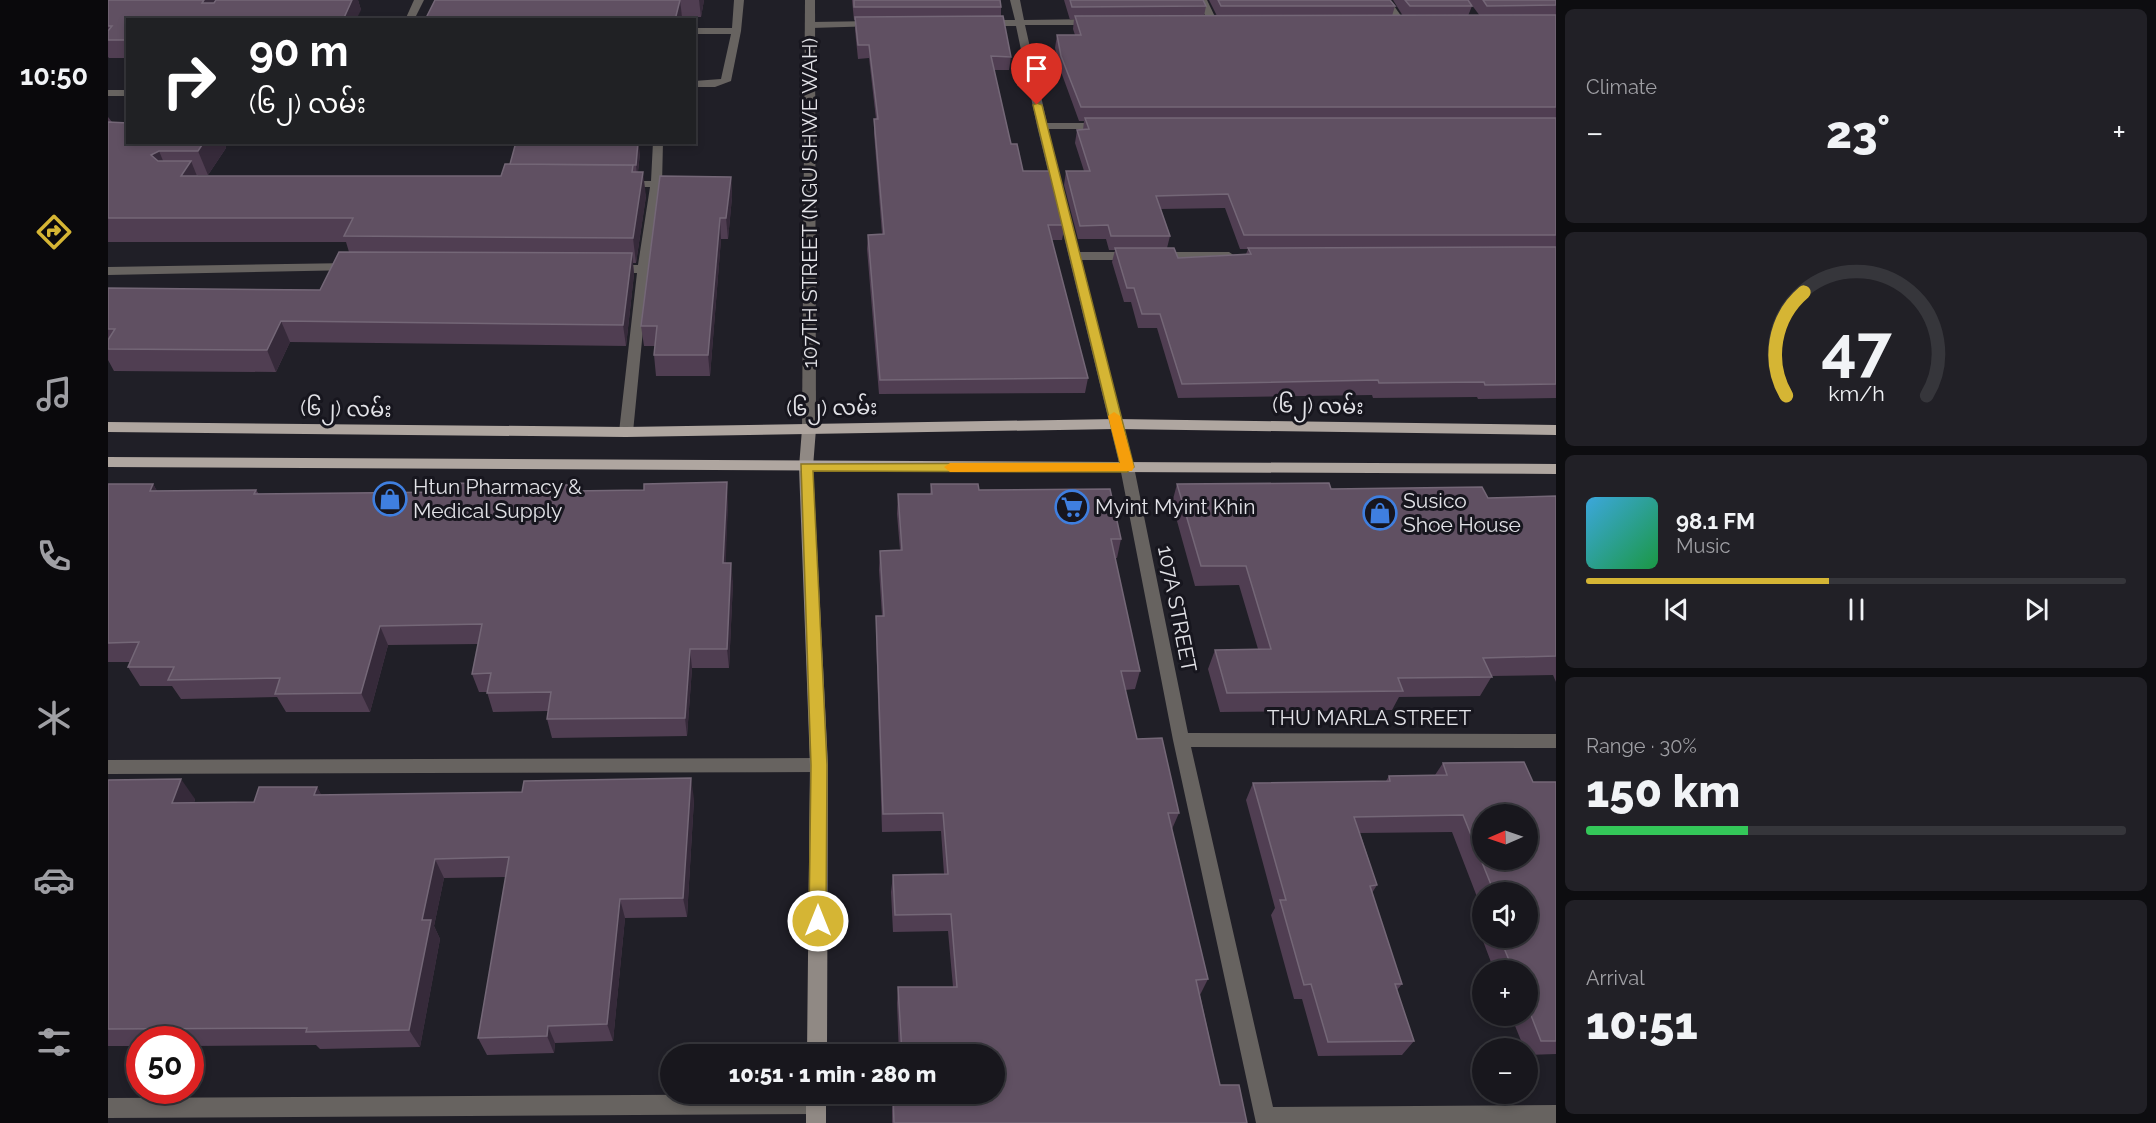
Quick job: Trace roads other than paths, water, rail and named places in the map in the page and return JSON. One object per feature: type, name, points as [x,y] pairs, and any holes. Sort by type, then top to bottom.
[{"type":"main road","name":"(၆၂) လမ်း","points":[[108,427],[626,432],[1116,424],[1556,430]]},
{"type":"main road","name":"107TH STREET (NGU SHWE WAH)","points":[[809,429],[806,467],[819,765],[817,1044]]},
{"type":"main road","points":[[108,462],[1556,469]]},
{"type":"street","points":[[410,18],[419,0]]},
{"type":"street","points":[[696,84],[716,84],[726,81],[736,31],[739,0]]},
{"type":"street","name":"107TH STREET (NGU SHWE WAH)","points":[[809,429],[810,0]]},
{"type":"street","name":"107A STREET","points":[[1015,0],[1042,126],[1127,467],[1181,740],[1265,1120]]},
{"type":"street","points":[[1202,0],[1213,23]]},
{"type":"street","points":[[1385,0],[1401,23]]},
{"type":"street","points":[[974,23],[1100,22]]},
{"type":"street","points":[[1202,23],[1225,23]]},
{"type":"street","points":[[1389,23],[1412,23]]},
{"type":"street","points":[[811,25],[880,24]]},
{"type":"street","points":[[696,31],[736,31]]},
{"type":"street","points":[[108,93],[126,93]]},
{"type":"street","points":[[1042,126],[1113,126]]},
{"type":"street","points":[[626,432],[656,184],[658,144]]},
{"type":"street","points":[[608,184],[656,184]]},
{"type":"street","points":[[1074,256],[1239,256]]},
{"type":"street","points":[[108,271],[363,267]]},
{"type":"street","points":[[597,268],[644,269]]},
{"type":"street","name":"THU MARLA STREET","points":[[1181,740],[1556,741]]},
{"type":"street","points":[[108,766],[819,765]]},
{"type":"street","points":[[108,1108],[816,1107]]},
{"type":"street","points":[[1265,1120],[1556,1115]]},
{"type":"place","name":"Htun Pharmacy & Medical Supply","points":[[390,499]]},
{"type":"place","name":"Myint Myint Khin","points":[[1072,507]]},
{"type":"place","name":"Susico Shoe House","points":[[1380,513]]}]
